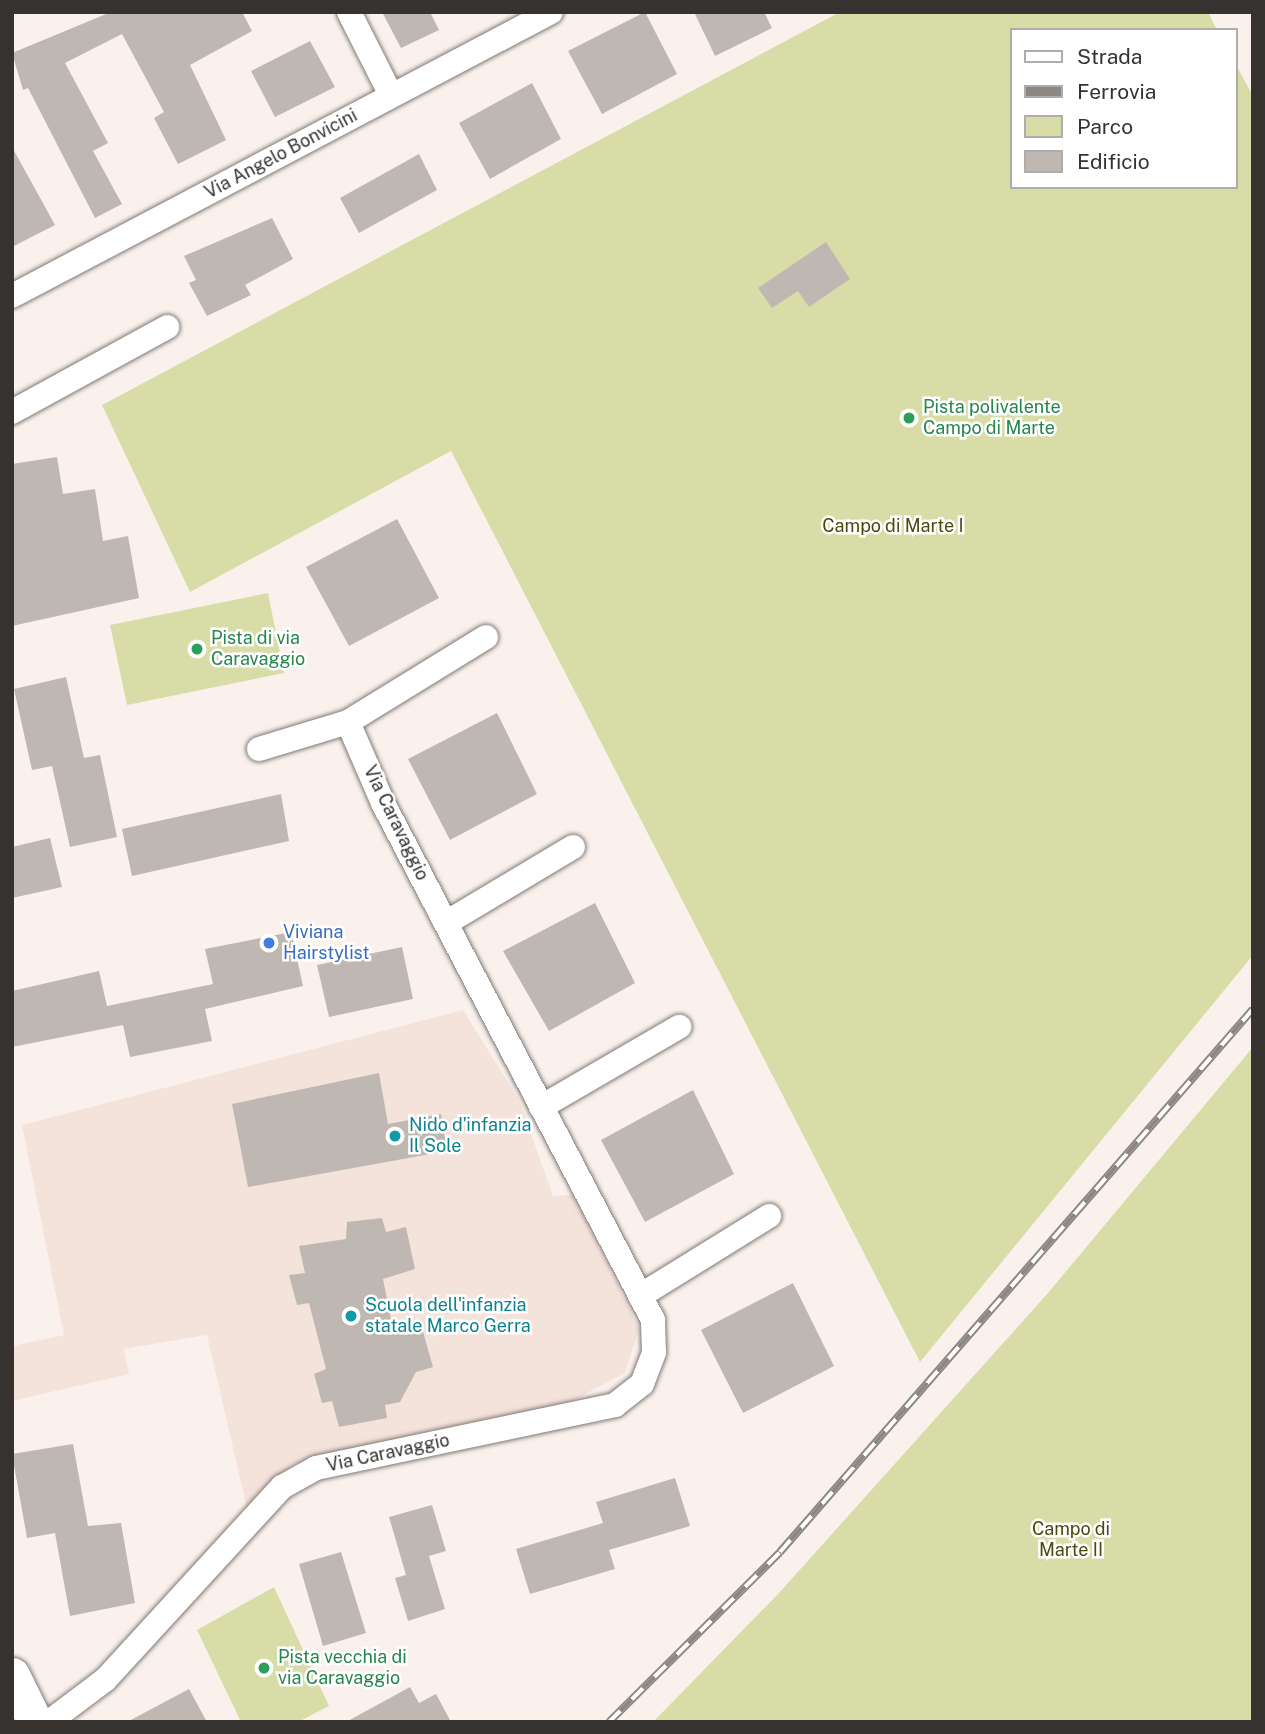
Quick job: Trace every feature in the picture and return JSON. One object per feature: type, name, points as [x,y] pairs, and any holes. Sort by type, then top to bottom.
[{"type":"main road","points":[[12,1675],[35,1722]]},
{"type":"street","points":[[349,12],[391,95]]},
{"type":"street","name":"Via Angelo Bonvicini","points":[[12,296],[551,12]]},
{"type":"street","points":[[12,412],[167,327]]},
{"type":"street","points":[[259,750],[348,722],[486,637]]},
{"type":"street","name":"Via Caravaggio","points":[[49,1722],[105,1680],[293,1481],[316,1468],[615,1405],[631,1396],[654,1352],[653,1320],[446,923],[348,722]]},
{"type":"street","points":[[446,923],[573,847]]},
{"type":"street","points":[[541,1107],[679,1027]]},
{"type":"street","points":[[640,1296],[769,1216]]},
{"type":"shaded area","points":[[463,1010],[519,1100],[553,1196],[573,1195],[639,1328],[625,1373],[572,1401],[292,1464],[248,1513],[207,1335],[124,1349],[129,1374],[12,1401],[12,1346],[64,1335],[22,1125]]},
{"type":"green space","name":"Campo di Marte I","points":[[840,12],[1208,12],[1216,28],[1010,28],[1010,189],[1237,189],[1237,67],[1253,96],[1253,955],[920,1362],[451,451],[190,592],[102,405]]},
{"type":"green space","name":"Pista di via Caravaggio","points":[[268,593],[284,673],[127,705],[110,625]]},
{"type":"green space","name":"Campo di Marte II","points":[[1253,1047],[1253,1722],[653,1722],[779,1593],[1048,1293]]},
{"type":"green space","name":"Pista vecchia di via Caravaggio","points":[[274,1587],[329,1706],[298,1722],[241,1722],[197,1630]]},
{"type":"building","points":[[111,12],[242,12],[252,31],[190,65],[226,140],[178,164],[154,118],[164,112],[122,34],[65,63],[108,143],[93,151],[122,204],[95,218],[28,88],[23,90],[12,53]]},
{"type":"building","points":[[382,12],[430,12],[439,30],[401,48]]},
{"type":"building","points":[[645,12],[677,74],[602,114],[568,51]]},
{"type":"building","points":[[694,12],[764,12],[772,28],[715,56]]},
{"type":"building","points":[[310,41],[335,87],[275,117],[251,71]]},
{"type":"building","points":[[532,83],[561,139],[490,179],[459,123]]},
{"type":"building","points":[[12,147],[55,225],[12,247]]},
{"type":"building","points":[[419,154],[437,190],[359,233],[340,198]]},
{"type":"building","points":[[272,218],[293,259],[245,285],[251,295],[207,316],[189,283],[196,280],[184,256]]},
{"type":"building","points":[[826,242],[850,279],[809,307],[798,291],[772,308],[758,288]]},
{"type":"building","points":[[57,457],[63,494],[95,489],[103,541],[128,536],[139,598],[12,626],[12,464]]},
{"type":"building","points":[[397,519],[439,598],[349,646],[306,567]]},
{"type":"building","points":[[66,677],[84,758],[100,755],[117,837],[70,847],[52,766],[32,770],[14,689]]},
{"type":"building","points":[[497,713],[537,794],[450,840],[408,759]]},
{"type":"building","points":[[281,794],[289,841],[132,876],[122,829]]},
{"type":"building","points":[[50,838],[62,887],[12,898],[12,847]]},
{"type":"building","points":[[595,903],[635,983],[549,1031],[503,951]]},
{"type":"building","points":[[291,932],[303,986],[205,1009],[212,1041],[130,1057],[123,1025],[12,1047],[12,991],[99,971],[107,1006],[213,984],[205,949]]},
{"type":"building","points":[[402,947],[413,999],[329,1017],[317,965]]},
{"type":"building","name":"Nido d'infanzia Il Sole","points":[[379,1073],[388,1124],[441,1114],[447,1151],[248,1187],[232,1104]]},
{"type":"building","points":[[693,1090],[734,1174],[645,1222],[601,1140]]},
{"type":"building","name":"Scuola dell'infanzia statale Marco Gerra","points":[[382,1218],[386,1232],[406,1227],[415,1269],[383,1279],[394,1334],[422,1328],[433,1367],[416,1372],[400,1402],[385,1405],[387,1418],[339,1427],[332,1401],[322,1403],[314,1374],[326,1369],[309,1303],[297,1305],[289,1275],[305,1273],[299,1246],[346,1239],[347,1222]]},
{"type":"building","points":[[793,1283],[834,1366],[743,1413],[701,1330]]},
{"type":"building","points":[[73,1444],[88,1526],[121,1523],[135,1603],[70,1616],[55,1533],[27,1538],[12,1454]]},
{"type":"building","points":[[675,1478],[690,1526],[609,1550],[615,1569],[530,1594],[516,1549],[603,1523],[596,1502]]},
{"type":"building","points":[[432,1505],[446,1551],[429,1556],[445,1609],[408,1621],[395,1578],[406,1575],[389,1517]]},
{"type":"building","points":[[341,1552],[366,1633],[323,1646],[299,1564]]},
{"type":"building","points":[[410,1687],[419,1703],[436,1694],[451,1722],[346,1722]]},
{"type":"building","points":[[189,1689],[207,1722],[127,1722]]},
{"type":"railway","points":[[609,1722],[780,1552],[1253,1009]]},
{"type":"place","name":"Pista polivalente Campo di Marte","points":[[909,418]]},
{"type":"place","name":"Pista di via Caravaggio","points":[[197,649]]},
{"type":"place","name":"Viviana Hairstylist","points":[[269,943]]},
{"type":"place","name":"Nido d'infanzia Il Sole","points":[[395,1136]]},
{"type":"place","name":"Scuola dell'infanzia statale Marco Gerra","points":[[351,1316]]},
{"type":"place","name":"Pista vecchia di via Caravaggio","points":[[264,1668]]}]
